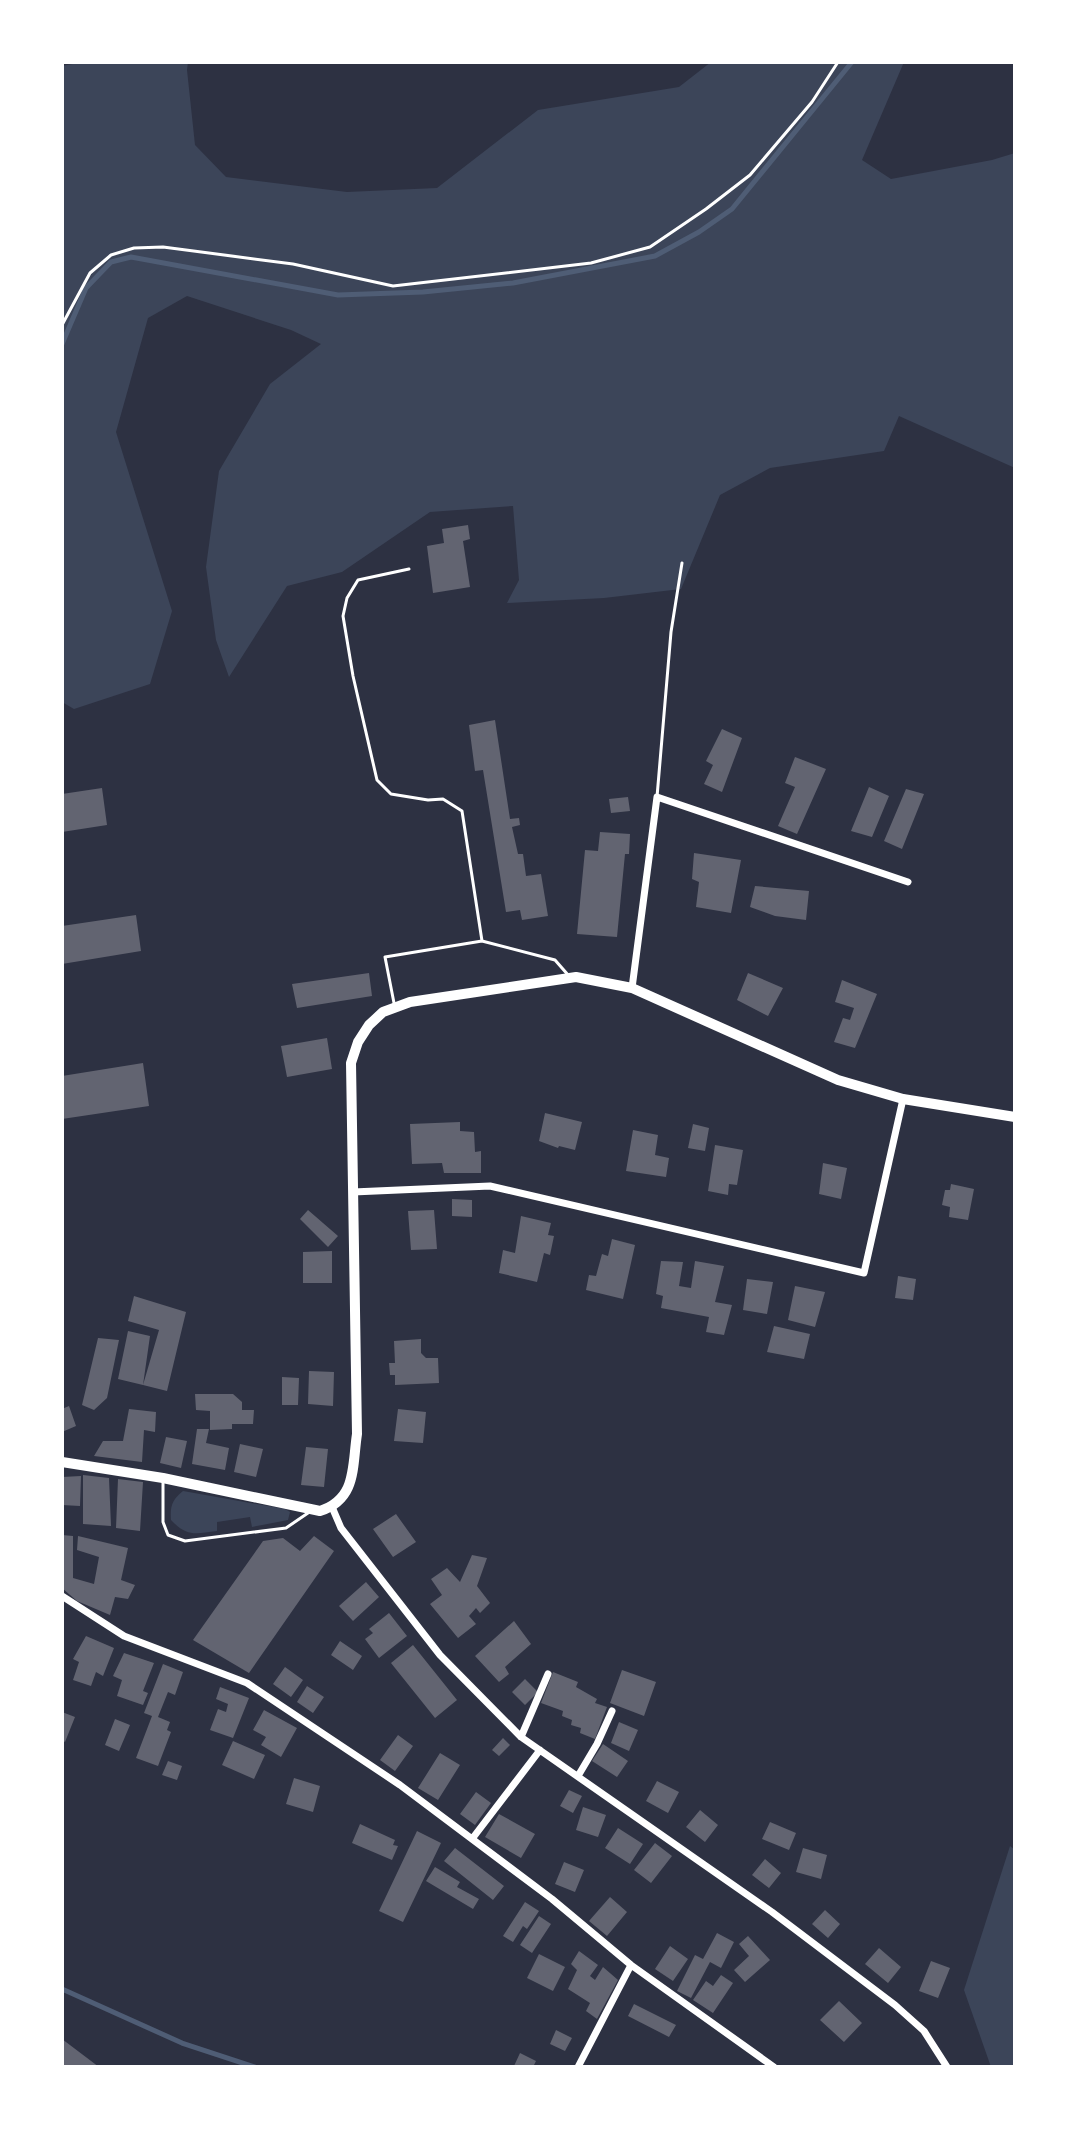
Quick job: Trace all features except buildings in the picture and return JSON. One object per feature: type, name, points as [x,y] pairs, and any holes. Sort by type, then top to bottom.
[{"type":"main road","points":[[62,1462],[163,1478],[320,1511],[332,1507],[349,1491],[357,1434],[351,1063],[358,1042],[369,1025],[383,1012],[395,1007],[410,1002],[571,978],[632,988],[838,1080],[903,1099],[1015,1117]]},
{"type":"street","points":[[632,988],[657,797],[908,882]]},
{"type":"street","points":[[353,1192],[490,1186],[864,1273],[903,1099]]},
{"type":"street","points":[[332,1507],[341,1528],[440,1655],[521,1737],[772,1912],[895,2005],[924,2031],[947,2067]]},
{"type":"street","points":[[63,1599],[124,1636],[247,1683],[400,1785],[552,1899],[631,1965],[774,2067]]},
{"type":"street","points":[[521,1737],[548,1674]]},
{"type":"street","points":[[578,1776],[612,1711]]},
{"type":"street","points":[[472,1839],[540,1750]]},
{"type":"street","points":[[578,2067],[631,1965]]},
{"type":"lane","points":[[62,325],[90,273],[111,255],[134,248],[163,247],[293,264],[393,286],[591,263],[650,247],[750,175],[812,102],[838,62]]},
{"type":"lane","points":[[657,797],[670,646],[682,563]]},
{"type":"lane","points":[[409,569],[358,580],[347,598],[343,616],[353,676],[377,780],[391,794],[428,800],[443,799],[462,811],[482,941]]},
{"type":"lane","points":[[395,1007],[385,957],[482,941],[555,960],[571,978]]},
{"type":"lane","points":[[163,1478],[163,1522],[168,1535],[185,1541],[286,1528],[311,1510]]},
{"type":"shaded area","points":[[83,62],[188,62],[195,145],[226,177],[347,192],[437,188],[538,110],[679,87],[711,62],[904,62],[862,160],[891,179],[1015,153],[1015,468],[899,416],[884,451],[770,468],[720,495],[681,589],[604,598],[507,603],[519,580],[513,506],[430,512],[342,572],[287,586],[229,677],[216,640],[206,567],[219,471],[270,384],[321,344],[291,330],[187,296],[148,318],[116,432],[172,611],[150,684],[74,709],[62,702],[62,66]]},
{"type":"shaded area","points":[[183,1491],[290,1512],[288,1520],[252,1527],[250,1517],[217,1522],[217,1531],[192,1533],[171,1520],[172,1504]]},
{"type":"shaded area","points":[[1010,1846],[1015,1850],[1015,2067],[991,2067],[964,1990]]},
{"type":"waterway","points":[[62,344],[86,288],[111,262],[131,257],[338,295],[423,292],[513,283],[655,256],[699,232],[732,209],[852,62]]},
{"type":"waterway","points":[[62,1989],[182,2043],[255,2067]]}]
